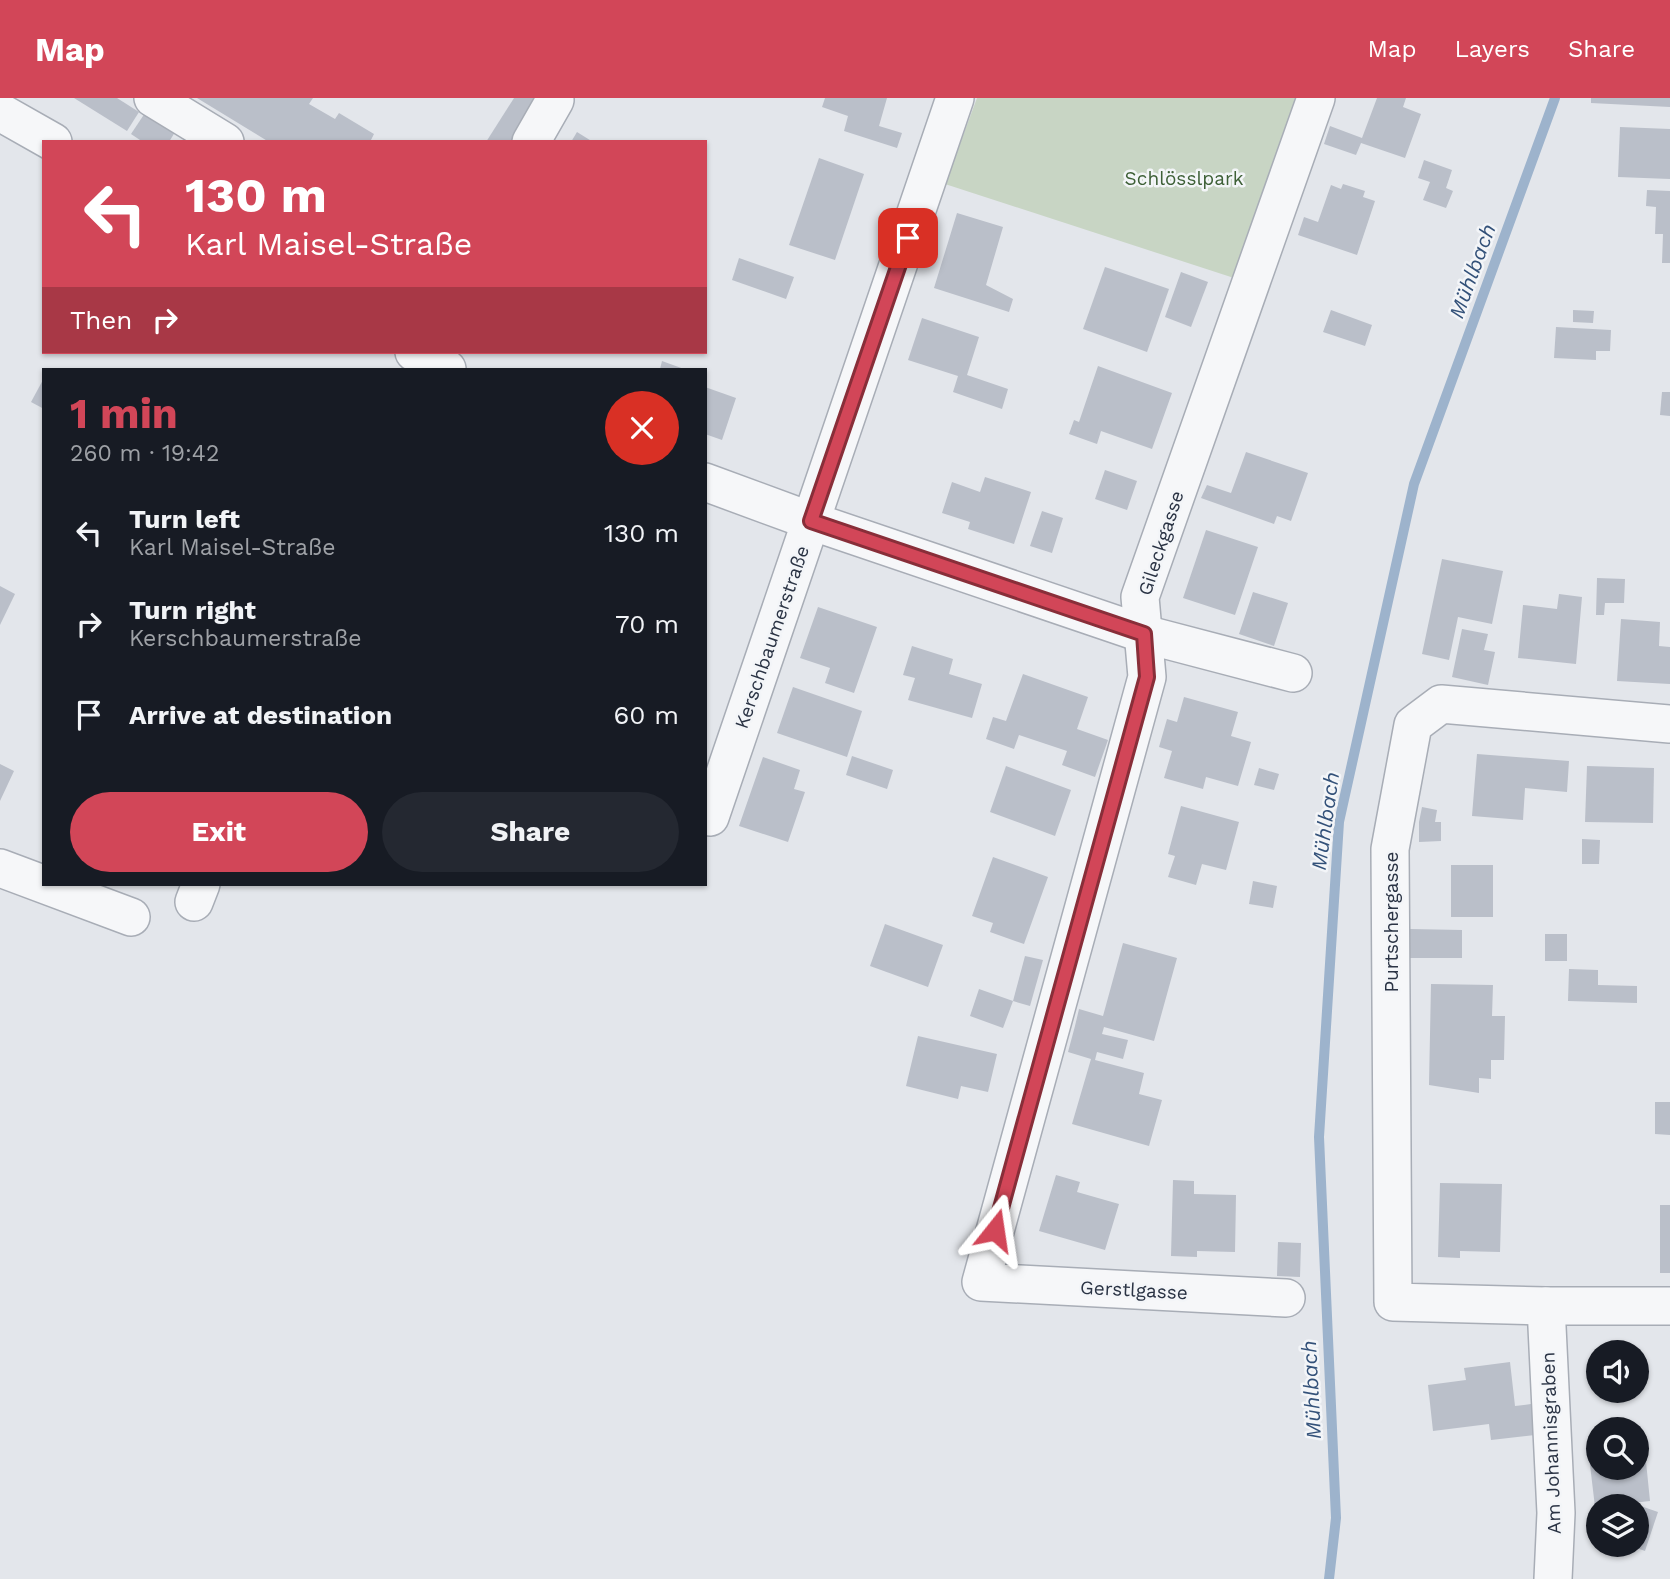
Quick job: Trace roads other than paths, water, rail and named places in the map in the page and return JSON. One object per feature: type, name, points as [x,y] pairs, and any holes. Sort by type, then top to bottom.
[{"type":"street","points":[[153,98],[222,140]]},
{"type":"street","name":"Kerschbaumerstraße","points":[[710,817],[955,98]]},
{"type":"street","name":"Gileckgasse","points":[[981,1282],[1147,677],[1140,597],[1316,98]]},
{"type":"street","points":[[532,140],[555,100]]},
{"type":"street","points":[[0,112],[49,140]]},
{"type":"street","points":[[417,354],[445,368]]},
{"type":"street","points":[[707,483],[811,521],[1144,634],[1293,673]]},
{"type":"street","name":"Purtschergasse","points":[[1546,1306],[1393,1302],[1390,849],[1413,725],[1441,704],[1670,724]]},
{"type":"street","points":[[0,868],[42,884]]},
{"type":"street","points":[[48,886],[131,917]]},
{"type":"street","name":"Gerstlgasse","points":[[981,1282],[1286,1297]]},
{"type":"street","points":[[1546,1306],[1670,1306]]},
{"type":"street","name":"Am Johannisgraben","points":[[1546,1306],[1556,1513],[1553,1579]]},
{"type":"waterway","name":"Mühlbach","points":[[1329,1579],[1336,1518],[1319,1137],[1339,822],[1414,484],[1555,98]]},
{"type":"park label","name":"Schlösslpark","points":[[1184,178]]}]
